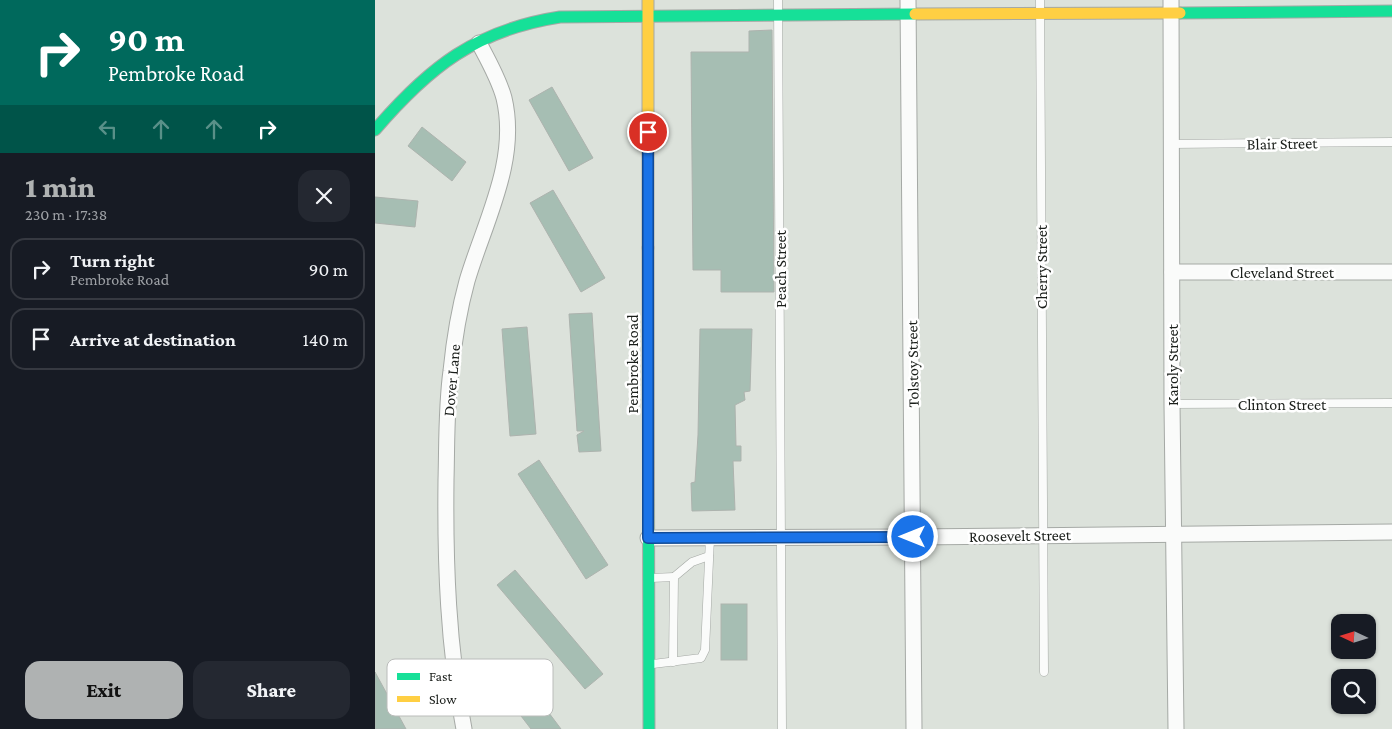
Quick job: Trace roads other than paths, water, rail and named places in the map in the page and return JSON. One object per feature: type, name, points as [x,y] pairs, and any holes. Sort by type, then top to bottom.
[{"type":"street","name":"Pembroke Road","points":[[648,0],[649,729]]},
{"type":"street","points":[[375,130],[432,71],[463,50],[523,24],[548,18],[778,16],[908,8],[1040,14],[1171,7],[1392,11]]},
{"type":"street","name":"Karoly Street","points":[[1171,7],[1172,404],[1176,729]]},
{"type":"street","name":"Tolstoy Street","points":[[908,8],[914,729]]},
{"type":"street","name":"Dover Lane","points":[[453,659],[447,589],[447,401],[455,336],[466,284],[498,193],[506,138],[504,99],[479,43]]},
{"type":"street","name":"Cleveland Street","points":[[1172,272],[1392,272]]},
{"type":"street","name":"Roosevelt Street","points":[[648,538],[1392,532]]},
{"type":"street","name":"Dover Lane","points":[[462,716],[464,729]]},
{"type":"lane","name":"Peach Street","points":[[778,0],[782,729]]},
{"type":"lane","name":"Cherry Street","points":[[1040,0],[1044,672]]},
{"type":"lane","name":"Blair Street","points":[[1171,144],[1392,142]]},
{"type":"lane","name":"Clinton Street","points":[[1172,404],[1392,403]]},
{"type":"lane","points":[[649,664],[701,658],[705,650],[710,538]]},
{"type":"lane","points":[[648,578],[674,577],[691,562],[709,556]]},
{"type":"lane","points":[[673,662],[674,577]]}]
